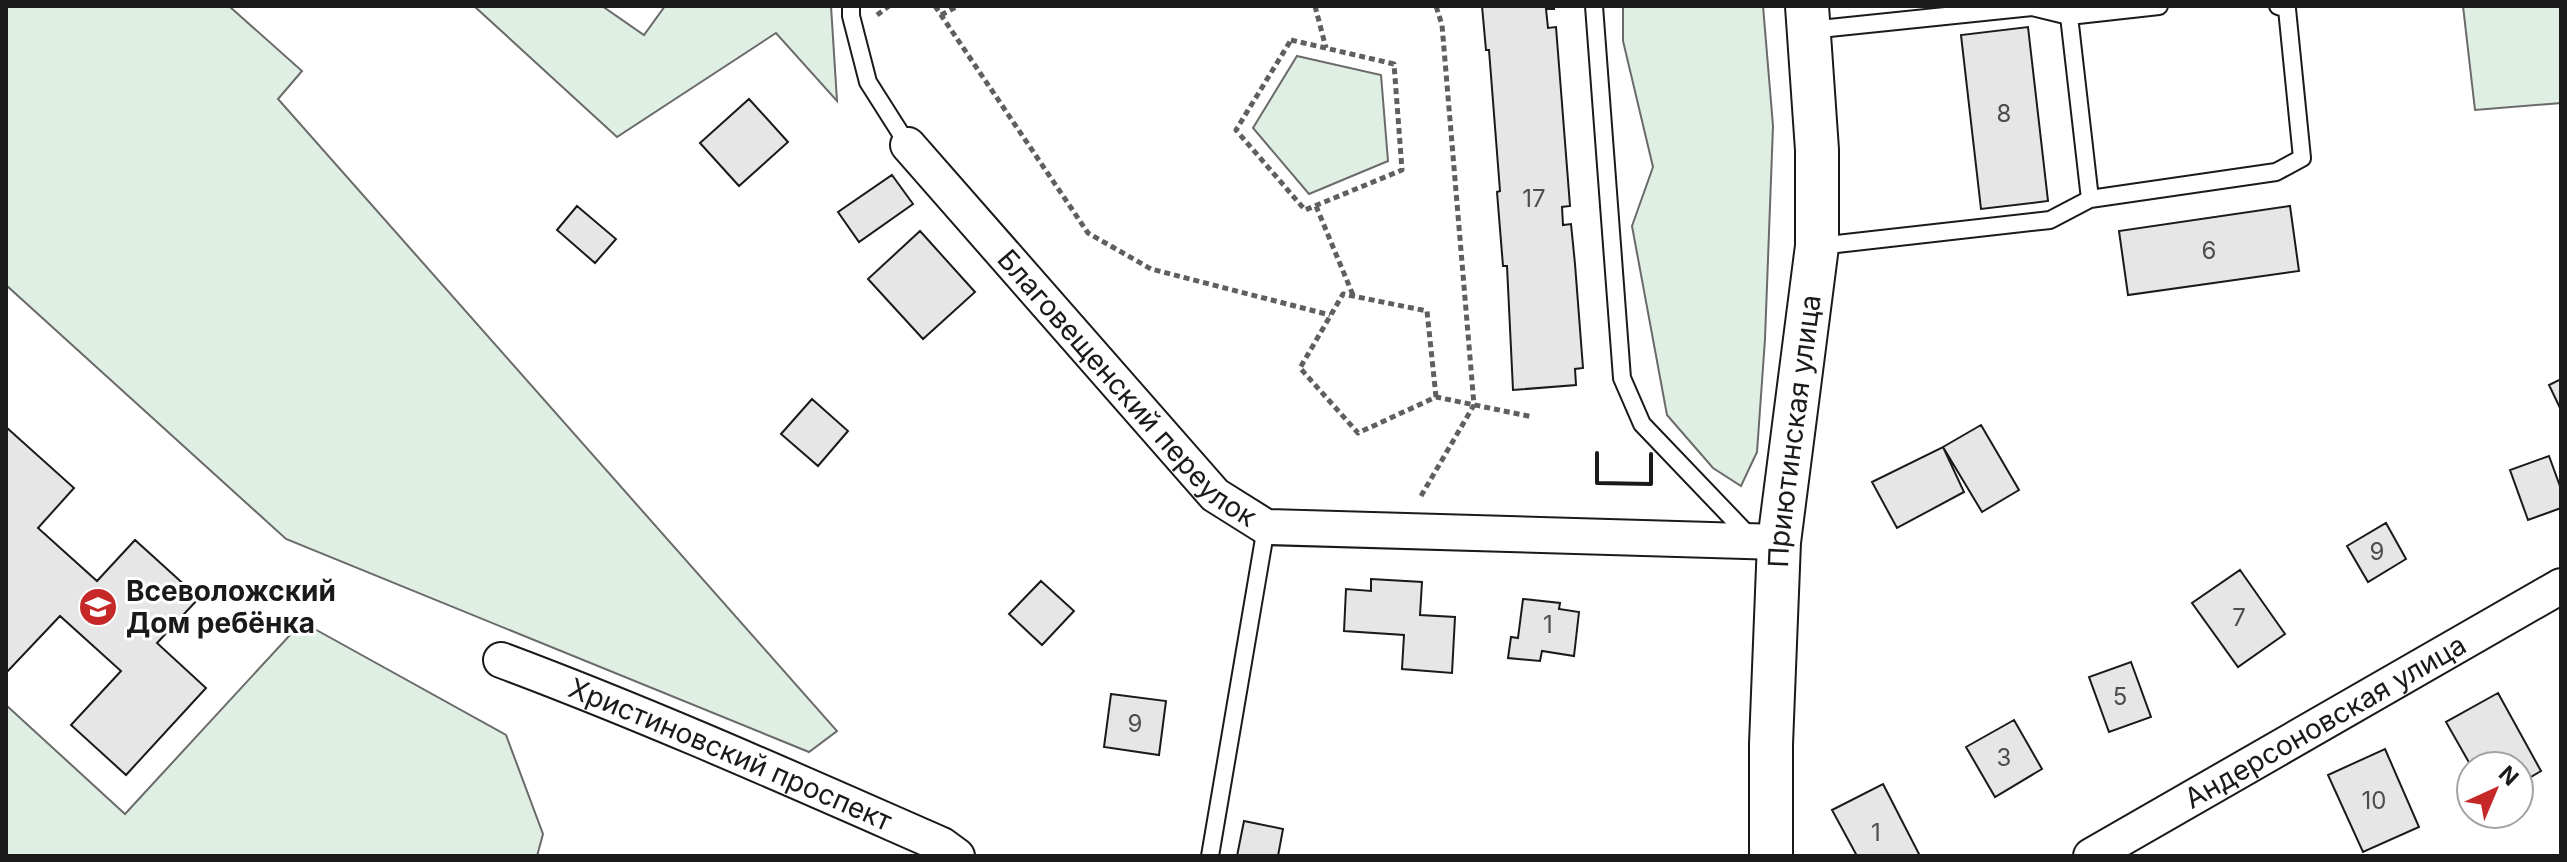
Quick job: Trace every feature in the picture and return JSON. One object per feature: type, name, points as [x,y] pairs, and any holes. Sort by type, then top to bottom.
[{"type":"street","name":"Приютинская улица","points":[[1771,856],[1767,542],[1817,246],[1817,150],[1808,18]]},
{"type":"street","name":"Благовещенский переулок","points":[[908,145],[1215,495],[1266,527],[1767,542]]},
{"type":"street","name":"Андерсоновская улица","points":[[2091,856],[2561,586]]},
{"type":"street","name":"Христиновский проспект","points":[[501,660],[615,703],[778,773],[942,845],[957,856]]},
{"type":"lane","points":[[851,6],[868,82],[908,145]]},
{"type":"lane","points":[[1594,6],[1622,378],[1642,424],[1767,542]]},
{"type":"lane","points":[[1808,18],[2032,7],[2069,16],[2159,6]]},
{"type":"lane","points":[[1817,246],[2050,220],[2090,199],[2276,172],[2302,158],[2287,9],[2278,6]]},
{"type":"lane","points":[[2069,16],[2090,199]]},
{"type":"lane","points":[[1210,856],[1266,527]]},
{"type":"path","points":[[935,6],[1088,233],[1151,269],[1330,315]]},
{"type":"path","points":[[941,15],[958,6]]},
{"type":"path","points":[[1315,6],[1326,48]]},
{"type":"path","points":[[1401,531],[1474,405],[1442,25],[1436,6]]},
{"type":"path","points":[[1291,40],[1394,64],[1402,170],[1316,206],[1305,210],[1236,130],[1291,40]]},
{"type":"path","points":[[1316,206],[1354,296]]},
{"type":"path","points":[[1436,397],[1427,311],[1343,294],[1300,368],[1358,433],[1436,397],[1533,417]]},
{"type":"green space","points":[[6,6],[229,6],[302,71],[278,99],[837,731],[809,752],[286,539],[6,285]]},
{"type":"green space","points":[[474,6],[602,6],[644,35],[665,6],[831,6],[837,101],[776,33],[617,137]]},
{"type":"green space","points":[[1623,6],[1763,6],[1773,126],[1765,339],[1757,452],[1741,486],[1713,468],[1667,415],[1632,226],[1653,167],[1623,41]]},
{"type":"green space","points":[[2463,6],[2561,6],[2561,103],[2475,110]]},
{"type":"green space","points":[[1297,56],[1381,75],[1388,161],[1309,194],[1253,128]]},
{"type":"green space","points":[[302,622],[506,735],[543,834],[537,856],[6,856],[6,705],[125,814]]},
{"type":"building","points":[[1482,6],[1554,6],[1554,9],[1546,9],[1548,28],[1556,27],[1570,206],[1562,207],[1563,225],[1571,224],[1575,264],[1583,368],[1575,369],[1576,385],[1513,390],[1507,266],[1503,266],[1489,50],[1486,50]]},
{"type":"building","points":[[2028,27],[2048,201],[1981,209],[1961,35]]},
{"type":"building","points":[[749,99],[788,142],[739,186],[700,143]]},
{"type":"building","points":[[892,175],[913,204],[859,242],[838,212]]},
{"type":"building","points":[[577,206],[616,239],[595,263],[557,230]]},
{"type":"building","points":[[2290,206],[2299,271],[2128,295],[2119,231]]},
{"type":"building","points":[[920,231],[975,292],[923,339],[868,279]]},
{"type":"building","points":[[2561,379],[2561,410],[2549,385]]},
{"type":"building","points":[[812,399],[848,431],[818,466],[781,434]]},
{"type":"building","points":[[1981,425],[2019,490],[1982,512],[1943,447]]},
{"type":"building","name":"Всеволожский Дом ребёнка","points":[[6,427],[74,488],[38,528],[97,581],[135,540],[199,598],[157,643],[206,688],[126,775],[71,725],[121,671],[60,616],[6,673]]},
{"type":"building","points":[[1943,447],[1964,492],[1897,528],[1872,482]]},
{"type":"building","points":[[2549,456],[2561,489],[2561,508],[2528,520],[2510,470]]},
{"type":"building","points":[[2386,523],[2406,559],[2368,582],[2347,546]]},
{"type":"building","points":[[2240,570],[2285,634],[2238,667],[2192,603]]},
{"type":"building","points":[[1371,579],[1422,582],[1420,615],[1455,617],[1452,673],[1402,669],[1404,635],[1344,631],[1346,589],[1371,591]]},
{"type":"building","points":[[1041,581],[1074,611],[1042,645],[1009,614]]},
{"type":"building","points":[[1523,599],[1560,603],[1559,609],[1579,612],[1574,656],[1542,651],[1540,661],[1508,658],[1511,637],[1518,638]]},
{"type":"building","points":[[2131,662],[2151,717],[2109,732],[2089,677]]},
{"type":"building","points":[[2498,693],[2529,750],[2462,750],[2446,722]]},
{"type":"building","points":[[1111,694],[1166,701],[1159,755],[1104,747]]},
{"type":"building","points":[[2014,720],[2042,769],[1995,797],[1966,747]]},
{"type":"building","points":[[2385,749],[2419,827],[2363,852],[2328,775]]},
{"type":"building","points":[[2535,760],[2541,771],[2535,775]]},
{"type":"building","points":[[1883,784],[1920,856],[1857,856],[1832,810]]},
{"type":"building","points":[[1244,821],[1283,829],[1278,856],[1237,856]]},
{"type":"wall","points":[[1597,453],[1597,483],[1651,484],[1651,454]]},
{"type":"place","name":"Всеволожский Дом ребёнка","points":[[98,607]]}]
